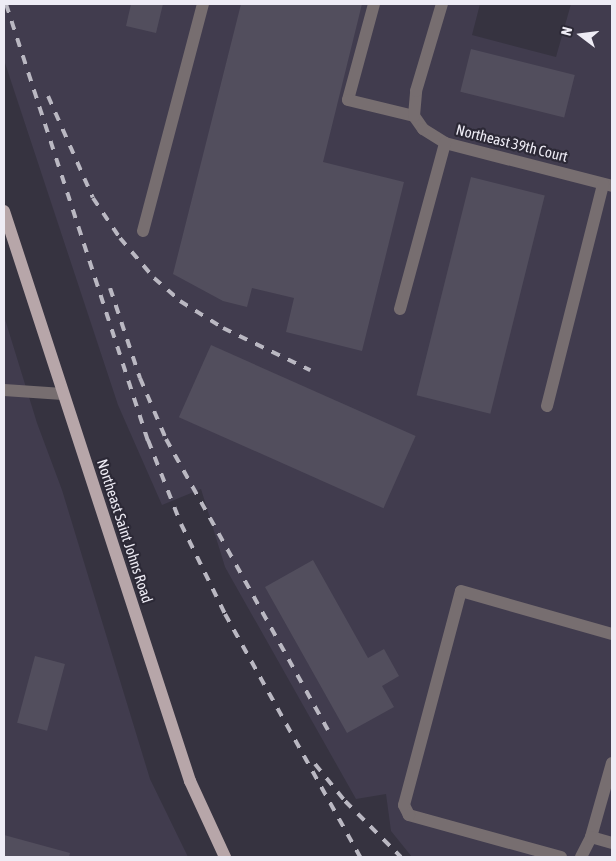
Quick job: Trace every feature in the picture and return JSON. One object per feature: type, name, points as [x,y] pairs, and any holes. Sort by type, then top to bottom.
[{"type":"main road","name":"Northeast Saint Johns Road","points":[[4,211],[190,781],[225,857]]},
{"type":"street","points":[[143,231],[203,4]]},
{"type":"street","points":[[374,4],[348,100],[414,116],[416,91],[442,4]]},
{"type":"street","name":"Northeast 39th Court","points":[[414,116],[423,128],[445,143],[608,185]]},
{"type":"street","points":[[400,309],[445,143]]},
{"type":"street","points":[[547,406],[608,185]]},
{"type":"street","points":[[4,390],[63,394]]},
{"type":"street","points":[[561,857],[408,815],[404,805],[461,591],[612,634]]},
{"type":"street","points":[[581,857],[591,837],[612,763]]},
{"type":"street","points":[[591,837],[612,843]]},
{"type":"shaded area","points":[[4,4],[480,4],[472,35],[556,57],[571,4],[612,4],[612,857],[412,857],[391,831],[386,794],[356,799],[225,567],[201,489],[162,505],[118,405],[4,60]]},
{"type":"shaded area","points":[[4,316],[37,423],[62,490],[150,779],[188,857],[4,857]]},
{"type":"building","points":[[131,4],[163,4],[156,33],[126,26]]},
{"type":"building","points":[[241,4],[362,4],[323,162],[404,182],[362,351],[286,332],[294,298],[252,288],[247,307],[223,301],[173,274]]},
{"type":"building","points":[[471,49],[575,75],[564,118],[460,92]]},
{"type":"building","points":[[471,177],[545,195],[490,414],[417,395]]},
{"type":"building","points":[[211,345],[416,436],[384,508],[179,417]]},
{"type":"building","points":[[313,560],[368,658],[384,649],[399,676],[382,686],[394,707],[347,733],[265,587]]},
{"type":"building","points":[[35,656],[65,664],[47,731],[17,723]]},
{"type":"building","points":[[4,835],[70,853],[69,857],[4,857]]},
{"type":"railway","points":[[6,4],[148,440],[181,524],[225,614],[360,857]]},
{"type":"railway","points":[[48,96],[93,198],[120,238],[154,278],[180,301],[223,328],[310,370]]},
{"type":"railway","points":[[110,288],[140,378],[166,439],[328,730]]},
{"type":"railway","points":[[315,764],[345,801],[401,857]]}]
